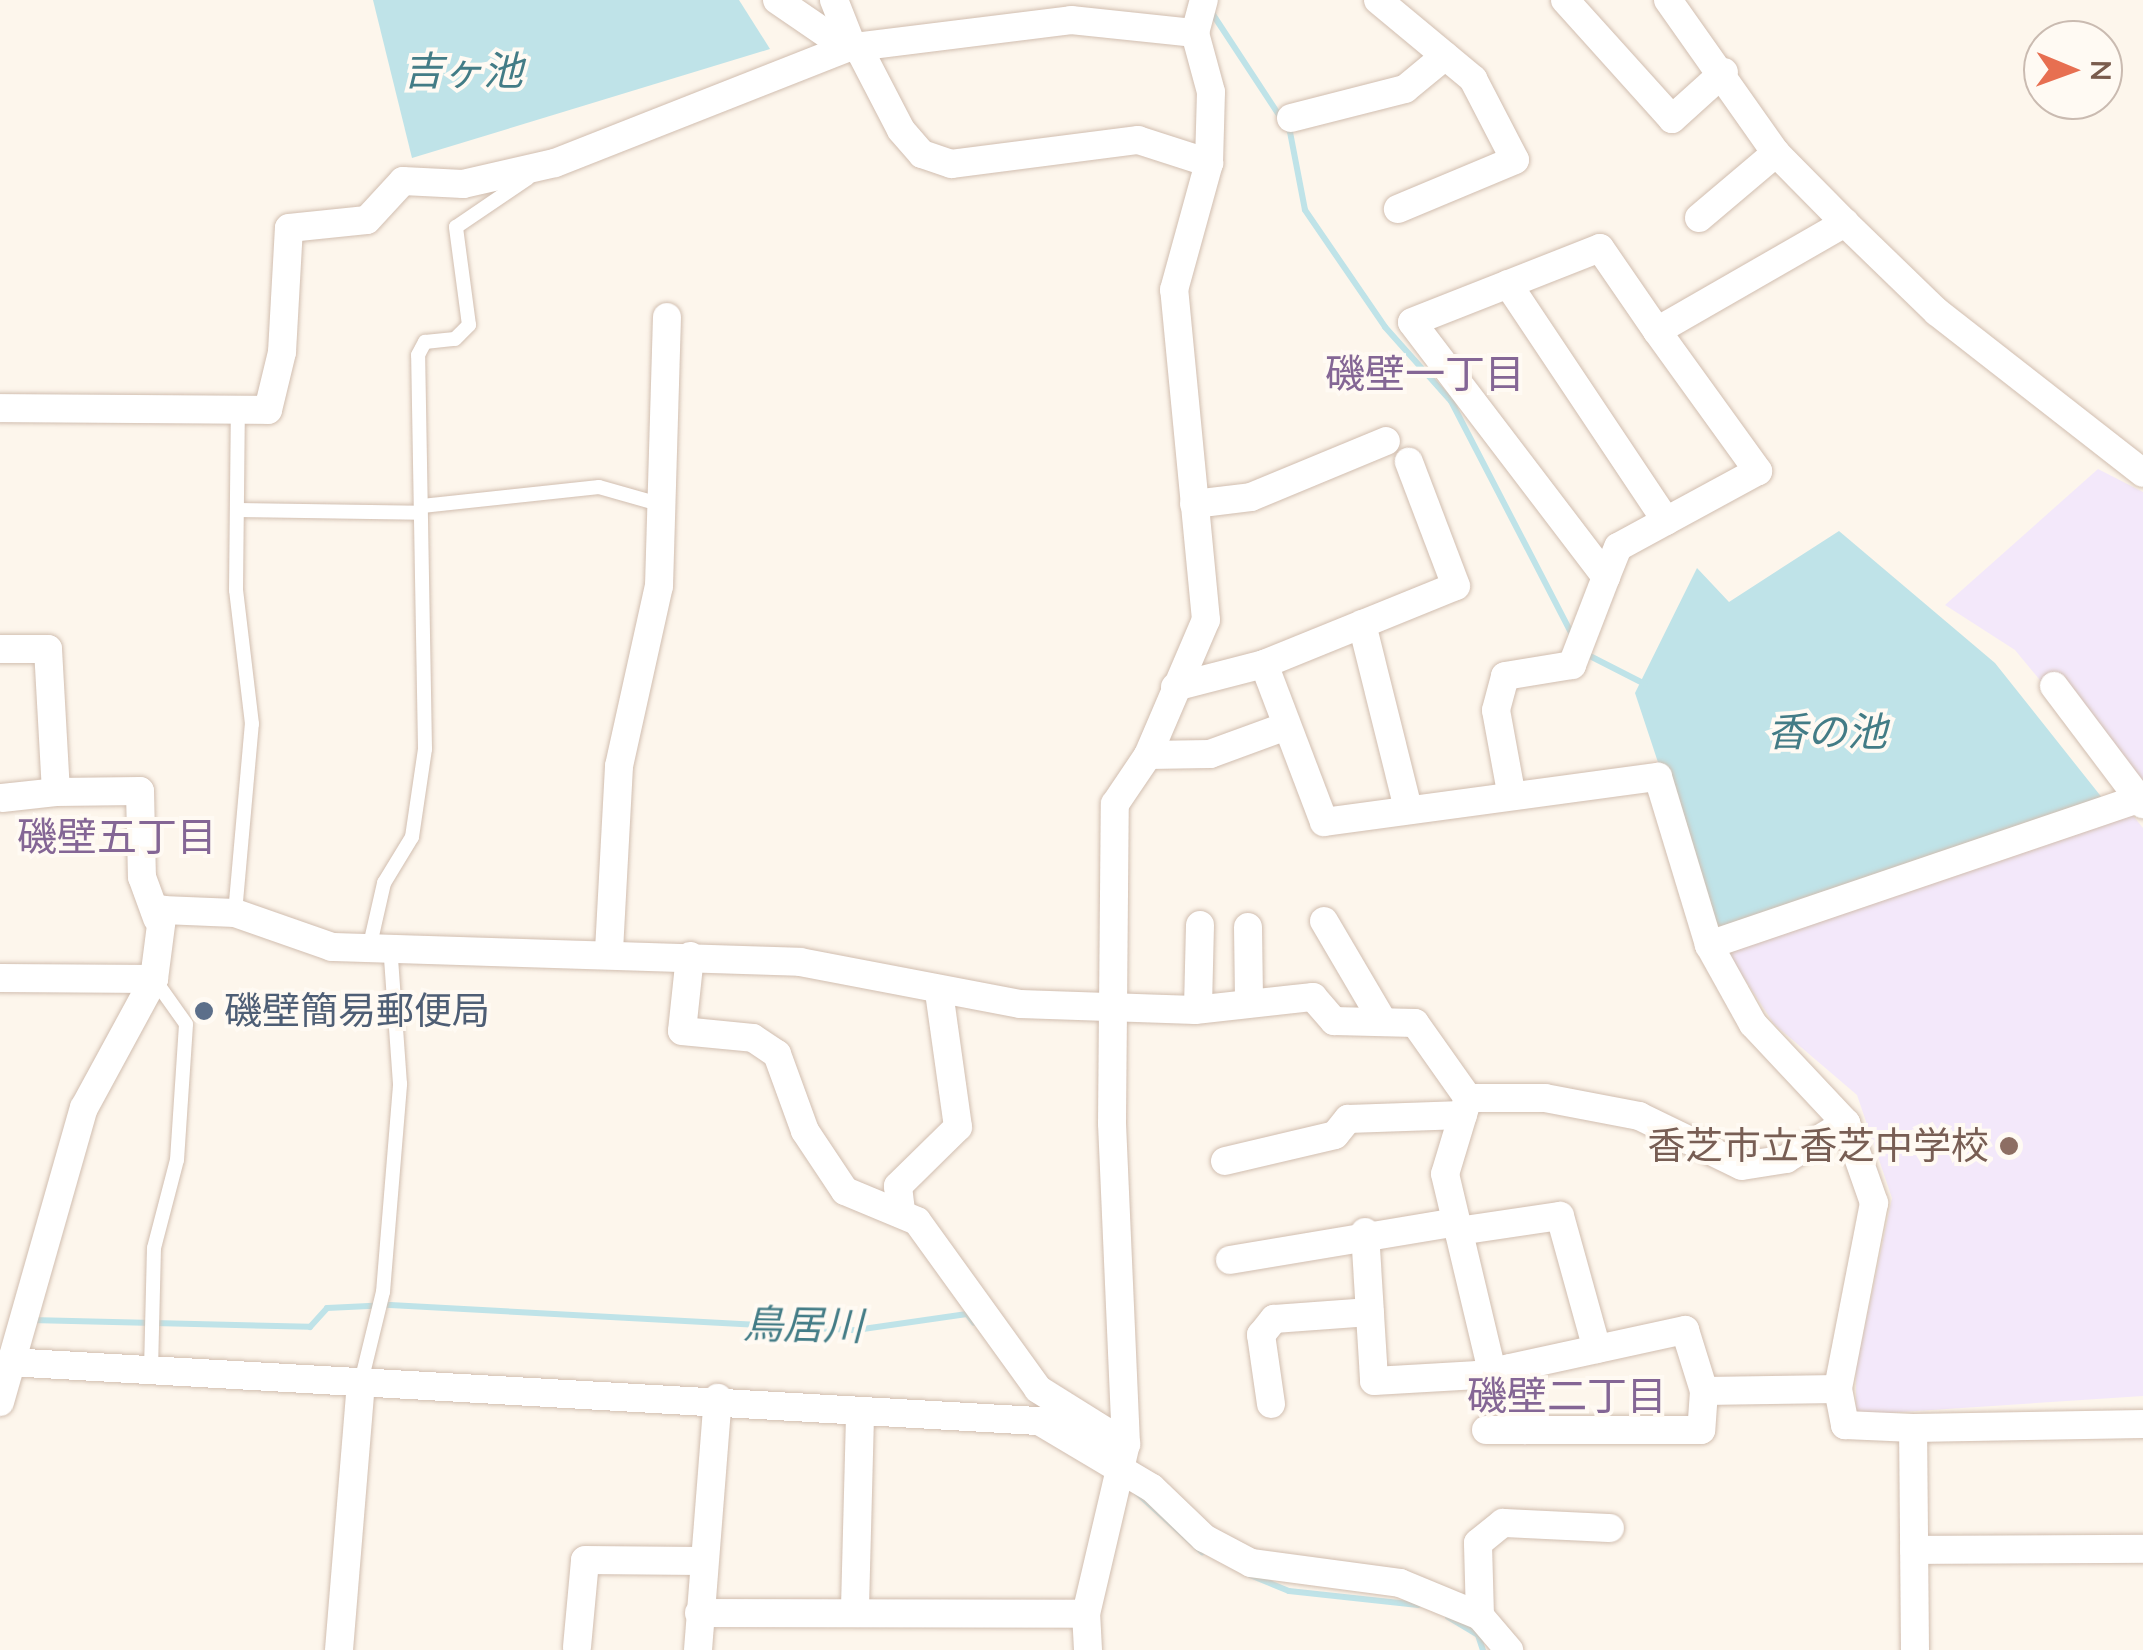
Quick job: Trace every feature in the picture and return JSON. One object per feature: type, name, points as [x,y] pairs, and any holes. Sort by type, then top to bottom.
[{"type":"street","points":[[777,0],[852,48]]},
{"type":"street","points":[[834,0],[852,48],[901,130],[922,154],[951,164],[1138,140],[1209,163]]},
{"type":"street","points":[[1088,1650],[1086,1614],[1123,1457],[1114,1010],[1115,804],[1148,755],[1206,620],[1174,290],[1209,163],[1211,92],[1195,33],[1204,0]]},
{"type":"street","points":[[1378,0],[1474,79],[1514,160],[1398,209]]},
{"type":"street","points":[[1566,0],[1672,119],[1724,72]]},
{"type":"street","points":[[1668,0],[1724,72],[1776,154],[1845,224],[1937,312],[2143,473]]},
{"type":"street","points":[[0,408],[268,410],[282,352],[289,228],[367,220],[403,181],[463,184],[555,163],[852,48],[1071,20],[1195,33]]},
{"type":"street","points":[[1291,118],[1405,89],[1445,56]]},
{"type":"street","points":[[1698,218],[1776,154]]},
{"type":"street","points":[[1658,331],[1845,224]]},
{"type":"street","points":[[1511,792],[1496,710],[1505,676],[1572,665],[1618,547],[1758,471],[1600,248],[1412,322],[1606,577]]},
{"type":"street","points":[[1508,284],[1666,521]]},
{"type":"street","points":[[609,951],[620,766],[660,586],[667,317]]},
{"type":"street","points":[[1194,504],[1251,497],[1386,441]]},
{"type":"street","points":[[1174,687],[1264,664],[1456,586],[1408,462]]},
{"type":"street","points":[[1362,624],[1408,809]]},
{"type":"street","points":[[0,649],[48,649],[56,792]]},
{"type":"street","points":[[1264,664],[1281,728],[1324,822],[1511,792],[1658,777],[1709,946],[1753,1024],[1846,1123],[1874,1203],[1838,1389],[1844,1425],[1913,1428],[2143,1424]]},
{"type":"street","points":[[1709,946],[2141,802],[2054,686]]},
{"type":"street","points":[[1148,755],[1210,754],[1281,728]]},
{"type":"street","points":[[0,1402],[8,1343],[84,1108],[154,979],[157,918],[142,877],[140,790],[2,798]]},
{"type":"street","points":[[157,918],[177,909],[235,913],[332,947],[609,951],[800,962],[939,992],[1114,1010],[1198,1008],[1249,1000],[1314,997],[1334,1021],[1415,1023],[1465,1106],[1445,1174],[1500,1370],[1525,1430]]},
{"type":"street","points":[[1324,921],[1382,1020]]},
{"type":"street","points":[[1198,1008],[1200,925]]},
{"type":"street","points":[[1248,927],[1249,1000]]},
{"type":"street","points":[[690,956],[682,1031],[754,1038],[777,1054],[828,1172],[864,1204],[901,1210]]},
{"type":"street","points":[[0,978],[154,979]]},
{"type":"street","points":[[939,992],[958,1127],[898,1186],[901,1210],[1038,1389],[1251,1563],[1400,1583],[1480,1616],[1509,1650]]},
{"type":"street","points":[[1225,1161],[1334,1136],[1348,1119],[1545,1098],[1639,1116],[1742,1166],[1786,1160],[1846,1123]]},
{"type":"street","points":[[1230,1260],[1364,1232],[1560,1216],[1597,1349]]},
{"type":"street","points":[[1364,1232],[1374,1380],[1500,1370],[1686,1330],[1704,1391],[1701,1430],[1486,1430]]},
{"type":"street","points":[[1271,1404],[1261,1335],[1274,1319],[1370,1312]]},
{"type":"street","points":[[8,1343],[151,1370],[718,1398],[860,1413],[1040,1421],[1123,1457]]},
{"type":"street","points":[[339,1650],[361,1382]]},
{"type":"street","points":[[1704,1391],[1838,1389]]},
{"type":"street","points":[[698,1650],[700,1562],[718,1398]]},
{"type":"street","points":[[855,1607],[860,1413]]},
{"type":"street","points":[[1913,1428],[1915,1650]]},
{"type":"street","points":[[1480,1616],[1478,1543],[1504,1523],[1610,1528]]},
{"type":"street","points":[[1914,1550],[2143,1549]]},
{"type":"street","points":[[577,1646],[585,1560],[700,1562]]},
{"type":"street","points":[[699,1613],[855,1607],[947,1617],[1086,1614]]},
{"type":"lane","points":[[361,1382],[384,1292],[400,1084],[379,946],[384,883],[418,812],[418,355],[425,342],[455,339],[469,325],[456,227],[555,163]]},
{"type":"lane","points":[[235,913],[252,724],[240,655],[238,410]]},
{"type":"lane","points":[[238,510],[421,509],[598,488],[662,505]]},
{"type":"lane","points":[[151,1370],[154,1248],[177,1160],[186,1024],[154,979]]},
{"type":"shaded area","points":[[2098,469],[2143,492],[2143,805],[2015,650],[1945,605]]},
{"type":"shaded area","name":"香芝市立香芝中学校","points":[[2130,812],[2143,828],[2143,1396],[1856,1415],[1856,1369],[1892,1198],[1857,1095],[1774,1024],[1725,949]]},
{"type":"water","name":"吉ヶ池","points":[[373,0],[739,0],[770,49],[412,158]]},
{"type":"water","name":"香の池","points":[[1839,531],[1995,663],[2111,809],[1715,934],[1635,693],[1697,568],[1729,602]]},
{"type":"waterway","points":[[1210,10],[1290,132],[1305,210],[1385,327],[1451,401],[1573,636]]},
{"type":"waterway","points":[[1586,654],[1645,684]]},
{"type":"waterway","name":"鳥居川","points":[[31,1320],[310,1327],[327,1308],[390,1305],[856,1330],[967,1314],[974,1323]]},
{"type":"waterway","points":[[1135,1491],[1202,1552]]},
{"type":"waterway","name":"鳥居川","points":[[1250,1575],[1289,1591],[1418,1605]]},
{"type":"waterway","name":"鳥居川","points":[[1448,1617],[1478,1635],[1483,1650]]},
{"type":"place","name":"磯壁簡易郵便局","points":[[204,1011]]},
{"type":"place","name":"香芝市立香芝中学校","points":[[2009,1146]]},
{"type":"district","name":"磯壁一丁目","points":[[1425,373]]},
{"type":"district","name":"磯壁五丁目","points":[[117,836]]},
{"type":"district","name":"磯壁二丁目","points":[[1567,1395]]}]
